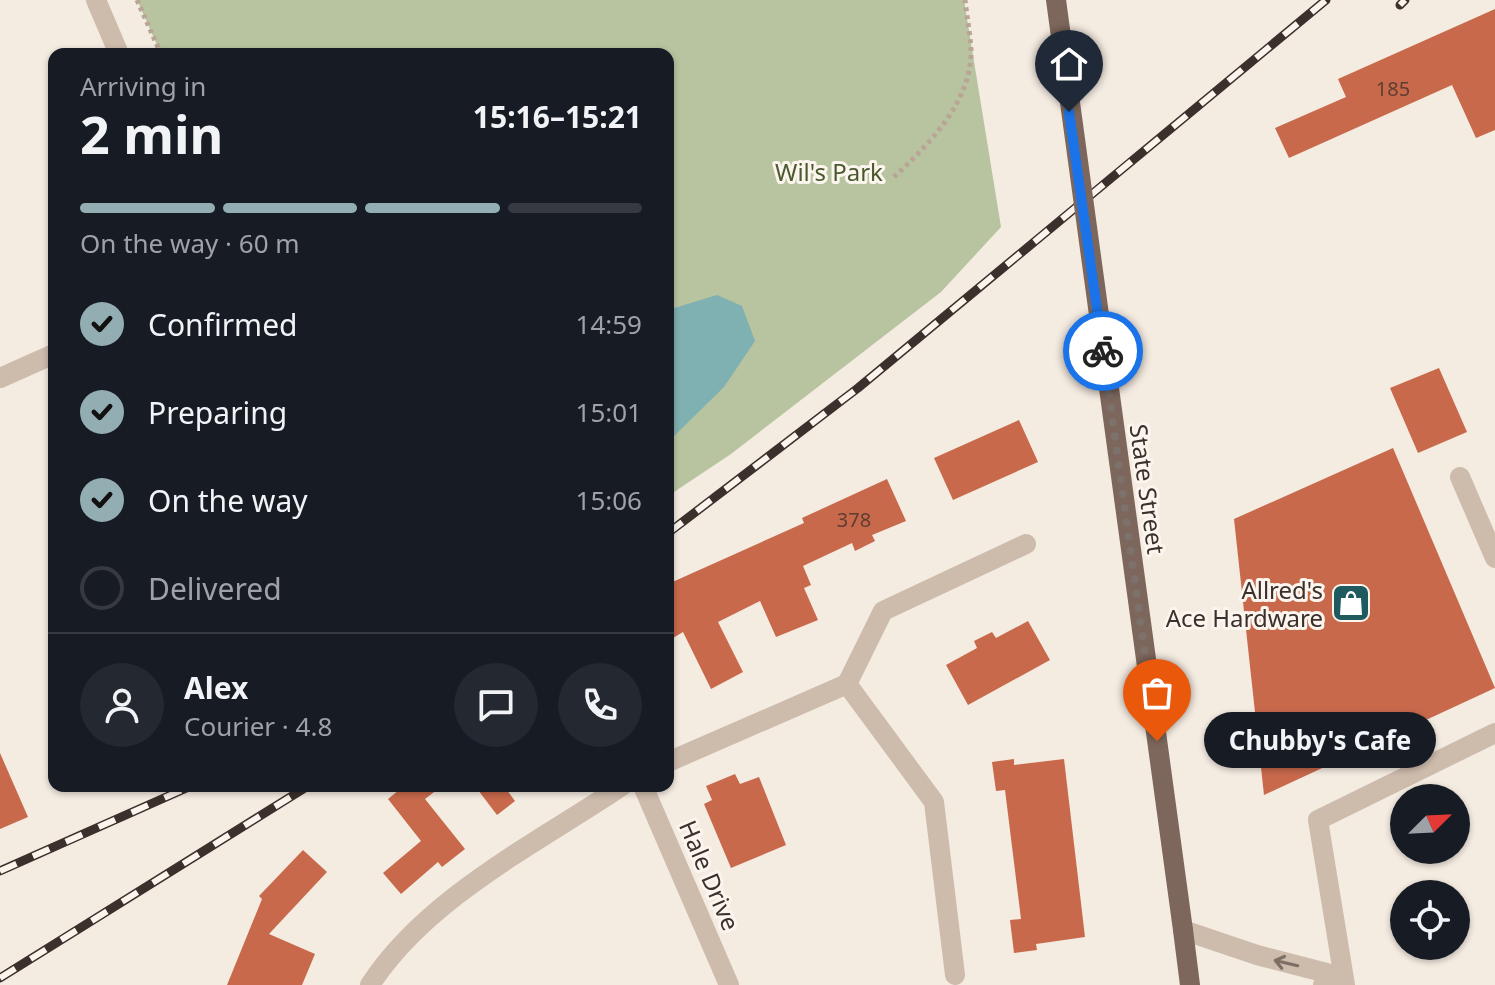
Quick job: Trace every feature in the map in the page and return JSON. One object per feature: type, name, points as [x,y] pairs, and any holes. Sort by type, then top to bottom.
[{"type":"main road","name":"State Street","points":[[1056,0],[1190,985]]},
{"type":"street","points":[[96,0],[116,48]]},
{"type":"street","points":[[0,378],[48,357]]},
{"type":"street","points":[[1460,477],[1495,558]]},
{"type":"street","points":[[674,759],[847,684],[883,611],[1026,544]]},
{"type":"street","points":[[847,684],[934,802],[955,975]]},
{"type":"street","points":[[1183,930],[1337,982],[1318,820],[1495,733]]},
{"type":"street","points":[[370,985],[405,937],[434,911],[613,792]]},
{"type":"street","name":"Hale Drive","points":[[646,792],[729,985]]},
{"type":"path","points":[[137,0],[158,48]]},
{"type":"path","points":[[894,177],[937,135],[963,86],[971,54],[965,0]]},
{"type":"green space","name":"Wil's Park","points":[[137,0],[964,0],[1001,227],[941,292],[731,454],[674,492],[674,48],[158,48]]},
{"type":"water","points":[[717,295],[742,306],[755,341],[724,387],[674,436],[674,308]]},
{"type":"building","points":[[1495,9],[1495,130],[1476,138],[1452,85],[1289,158],[1275,128],[1346,97],[1338,79]]},
{"type":"building","points":[[1439,368],[1467,432],[1418,453],[1390,388]]},
{"type":"building","points":[[1019,420],[1038,462],[953,500],[934,458]]},
{"type":"building","name":"Allred's Ace Hardware","points":[[1393,448],[1495,688],[1264,795],[1234,519]]},
{"type":"building","points":[[887,479],[906,521],[872,535],[875,541],[855,551],[852,543],[803,566],[811,585],[804,588],[818,620],[776,637],[760,601],[718,622],[743,672],[711,689],[683,632],[674,637],[674,581],[804,523],[802,518]]},
{"type":"building","points":[[1028,621],[1050,660],[968,705],[946,665],[977,648],[974,641],[992,632],[996,638]]},
{"type":"building","points":[[0,753],[28,817],[0,829]]},
{"type":"building","points":[[1014,759],[1014,765],[1064,759],[1085,937],[1036,944],[1037,950],[1014,953],[1010,920],[1021,919],[1005,790],[996,791],[992,762]]},
{"type":"building","points":[[735,774],[740,784],[759,777],[786,845],[731,868],[704,804],[712,800],[706,786]]},
{"type":"building","points":[[397,792],[434,792],[425,799],[465,849],[442,867],[438,862],[401,894],[383,873],[421,841],[388,799]]},
{"type":"building","points":[[480,792],[508,792],[515,801],[497,815]]},
{"type":"building","points":[[303,850],[327,872],[269,934],[315,954],[302,985],[227,985],[262,899],[259,896]]},
{"type":"railway","points":[[674,528],[858,388],[1326,0]]},
{"type":"railway","points":[[1400,5],[1405,0]]},
{"type":"railway","points":[[0,871],[178,792]]},
{"type":"railway","points":[[0,978],[298,792]]},
{"type":"way so far","points":[[1103,351],[1157,741]]},
{"type":"place","name":"Allred's Ace Hardware","points":[[1351,603]]},
{"type":"place","name":"Chubby's Cafe","points":[[1157,741]]},
{"type":"route","points":[[1069,112],[1103,351]]}]
